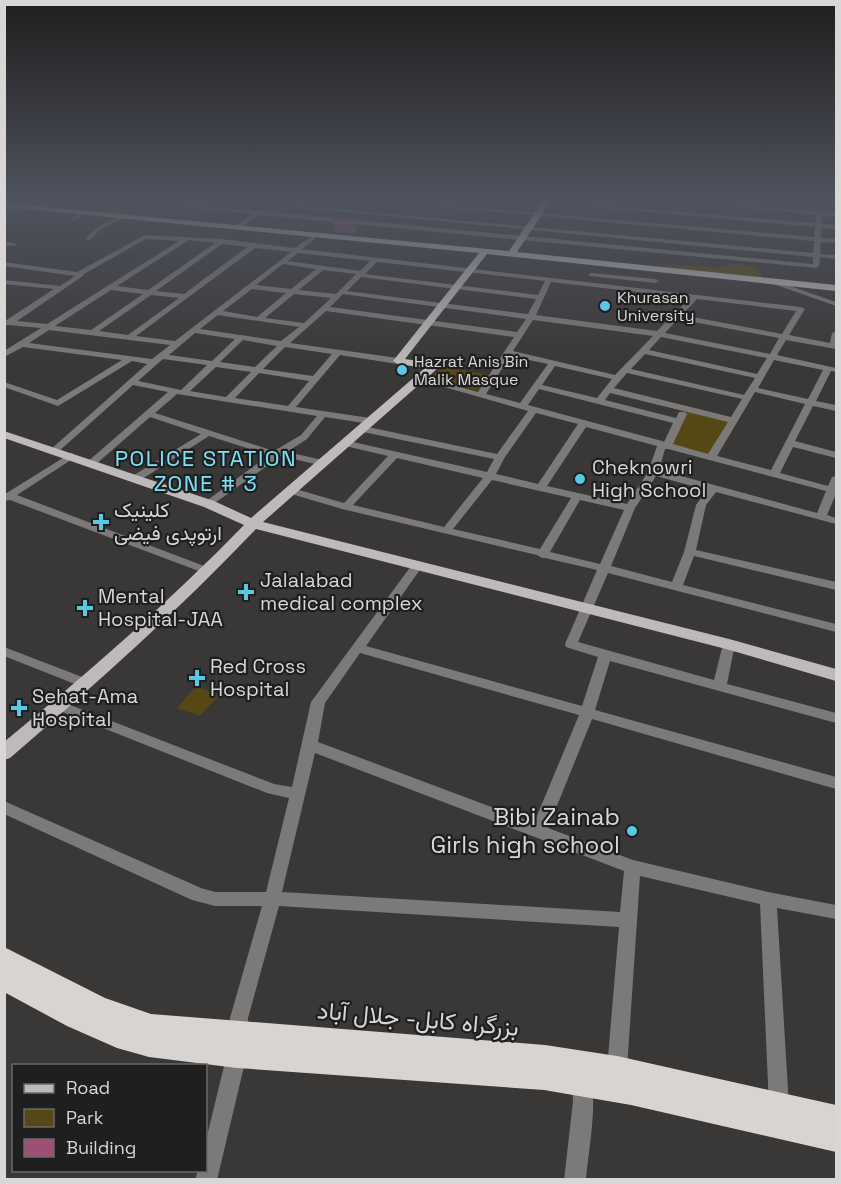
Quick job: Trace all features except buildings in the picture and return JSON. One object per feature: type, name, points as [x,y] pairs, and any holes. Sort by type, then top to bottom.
[{"type":"highway","name":"بزرگراه کابل- جلال آباد","points":[[4,958],[98,1008],[151,1027],[237,1044],[508,1071],[582,1082],[837,1138]]},
{"type":"highway","name":"بزرگراه کابل- جلال آباد","points":[[4,979],[126,1040],[505,1054],[617,1069],[837,1119]]},
{"type":"main road","points":[[398,361],[445,305],[454,288],[482,254]]},
{"type":"main road","points":[[514,254],[837,288]]},
{"type":"main road","points":[[4,753],[60,706],[208,570],[253,524],[434,366],[398,361]]},
{"type":"main road","points":[[4,434],[209,504],[253,524],[729,644],[837,675]]},
{"type":"street","points":[[4,264],[78,274],[114,254]]},
{"type":"street","points":[[4,355],[163,254]]},
{"type":"street","points":[[92,333],[203,254]]},
{"type":"street","points":[[129,338],[241,254]]},
{"type":"street","points":[[55,450],[162,356],[292,254]]},
{"type":"street","points":[[335,254],[801,309],[711,457]]},
{"type":"street","points":[[591,275],[654,281],[652,272],[670,254]]},
{"type":"street","points":[[695,254],[816,266],[816,255]]},
{"type":"street","points":[[807,254],[837,257]]},
{"type":"street","points":[[228,400],[284,343],[306,326],[376,259]]},
{"type":"street","points":[[282,262],[454,288],[540,297]]},
{"type":"street","points":[[4,280],[24,268]]},
{"type":"street","points":[[259,319],[321,268]]},
{"type":"street","points":[[7,323],[81,275],[78,274]]},
{"type":"street","points":[[764,279],[837,304]]},
{"type":"street","points":[[4,280],[63,288]]},
{"type":"street","points":[[480,396],[531,317],[549,280]]},
{"type":"street","points":[[251,286],[445,305],[659,334],[832,369],[774,474]]},
{"type":"street","points":[[111,288],[184,296]]},
{"type":"street","points":[[600,401],[617,378],[695,297]]},
{"type":"street","points":[[324,309],[519,335]]},
{"type":"street","points":[[218,313],[306,326]]},
{"type":"street","points":[[676,316],[835,346],[837,333]]},
{"type":"street","points":[[7,323],[177,344]]},
{"type":"street","points":[[195,331],[398,361]]},
{"type":"street","points":[[91,463],[149,414],[214,364],[242,337]]},
{"type":"street","points":[[21,344],[154,363]]},
{"type":"street","points":[[643,351],[760,377]]},
{"type":"street","points":[[290,409],[338,352]]},
{"type":"street","points":[[509,353],[617,378]]},
{"type":"street","points":[[162,356],[315,379]]},
{"type":"street","points":[[4,384],[58,404],[130,360]]},
{"type":"street","points":[[446,531],[490,476],[528,408],[537,386],[553,363]]},
{"type":"street","points":[[625,370],[747,398]]},
{"type":"street","points":[[420,379],[774,474],[835,487],[821,517]]},
{"type":"street","points":[[132,382],[178,392],[324,413],[500,457]]},
{"type":"street","points":[[537,386],[678,421]]},
{"type":"street","points":[[752,389],[837,408]]},
{"type":"street","points":[[609,390],[733,420]]},
{"type":"street","points":[[685,407],[664,445],[653,472],[630,508],[571,644],[837,718]]},
{"type":"street","points":[[209,504],[274,454],[304,437],[324,413]]},
{"type":"street","points":[[149,414],[274,454],[279,453],[323,464]]},
{"type":"street","points":[[540,488],[583,424]]},
{"type":"street","points":[[135,478],[208,433]]},
{"type":"street","points":[[344,443],[630,508]]},
{"type":"street","points":[[790,444],[837,455]]},
{"type":"street","points":[[346,507],[394,455]]},
{"type":"street","points":[[7,497],[71,456]]},
{"type":"street","points":[[653,472],[837,521]]},
{"type":"street","points":[[676,588],[690,552],[701,505],[714,488]]},
{"type":"street","points":[[292,491],[346,507],[604,568],[837,628]]},
{"type":"street","points":[[542,555],[577,496]]},
{"type":"street","points":[[7,497],[208,570]]},
{"type":"street","points":[[690,552],[837,586]]},
{"type":"street","points":[[206,1179],[310,745],[318,702],[418,564]]},
{"type":"street","points":[[720,686],[729,644]]},
{"type":"street","points":[[359,648],[837,783]]},
{"type":"street","points":[[4,651],[85,683]]},
{"type":"street","points":[[539,831],[587,714],[605,655]]},
{"type":"street","points":[[60,706],[272,789],[297,794]]},
{"type":"street","points":[[310,745],[632,867],[768,899],[837,912]]},
{"type":"street","points":[[4,807],[198,895],[215,899],[297,899],[628,920]]},
{"type":"street","points":[[617,1069],[632,867]]},
{"type":"street","points":[[768,899],[779,1106]]},
{"type":"street","points":[[575,1179],[584,1101],[582,1082]]},
{"type":"green space","points":[[665,264],[720,268],[733,265],[749,266],[758,268],[763,278],[663,267]]},
{"type":"green space","points":[[443,367],[490,375],[480,391],[426,380]]},
{"type":"green space","points":[[685,411],[730,421],[710,455],[670,444]]},
{"type":"green space","points":[[200,688],[219,695],[200,716],[177,708],[194,689]]},
{"type":"place","name":"Khurasan University","points":[[605,306]]},
{"type":"place","name":"Hazrat Anis Bin Malik Masque","points":[[402,370]]},
{"type":"place","name":"Cheknowri High School","points":[[580,479]]},
{"type":"place","name":"کلینیک ارتوپدی فیضی","points":[[101,522]]},
{"type":"place","name":"Jalalabad medical complex","points":[[246,592]]},
{"type":"place","name":"Mental Hospital-JAA","points":[[85,608]]},
{"type":"place","name":"Red Cross Hospital","points":[[197,678]]},
{"type":"place","name":"Sehat-Ama Hospital","points":[[19,708]]},
{"type":"place","name":"Bibi Zainab Girls high school","points":[[632,831]]},
{"type":"district","name":"POLICE STATION ZONE # 3","points":[[206,470]]}]
